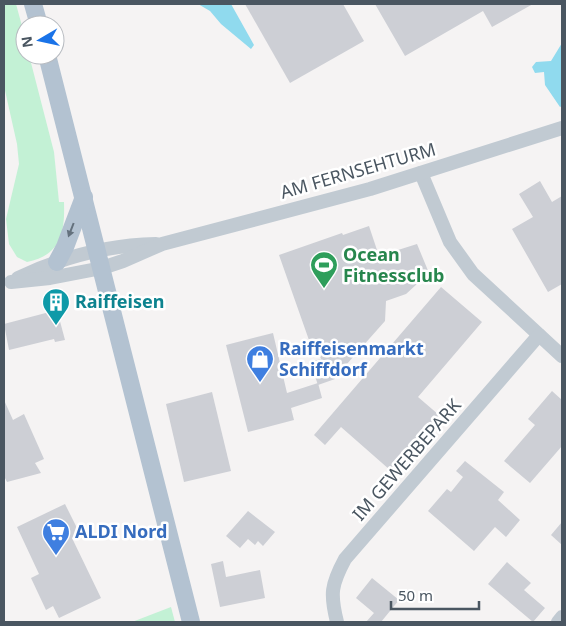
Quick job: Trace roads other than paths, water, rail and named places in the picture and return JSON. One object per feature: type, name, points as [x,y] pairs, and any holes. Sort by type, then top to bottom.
[{"type":"main road","points":[[50,65],[191,622]]},
{"type":"main road","points":[[57,262],[65,247],[84,198]]},
{"type":"street","name":"AM FERNSEHTURM","points":[[99,259],[124,244],[162,244],[370,189],[562,128]]},
{"type":"street","points":[[421,173],[450,242],[473,274],[562,356]]},
{"type":"street","points":[[7,283],[57,262],[99,259]]},
{"type":"street","points":[[7,283],[50,278],[99,259]]},
{"type":"street","name":"IM GEWERBEPARK","points":[[337,622],[331,597],[332,586],[345,559],[539,335]]},
{"type":"street","points":[[558,622],[562,617]]},
{"type":"water","points":[[198,4],[231,4],[254,45],[251,49],[221,24],[210,11]]},
{"type":"water","points":[[562,43],[562,106],[560,107],[545,85],[544,72],[535,73],[532,67],[536,62],[551,61]]},
{"type":"place","name":"Ocean Fitnessclub","points":[[324,289]]},
{"type":"place","name":"Raiffeisen","points":[[56,326]]},
{"type":"place","name":"Raiffeisenmarkt Schiffdorf","points":[[260,383]]},
{"type":"place","name":"ALDI Nord","points":[[56,556]]}]
